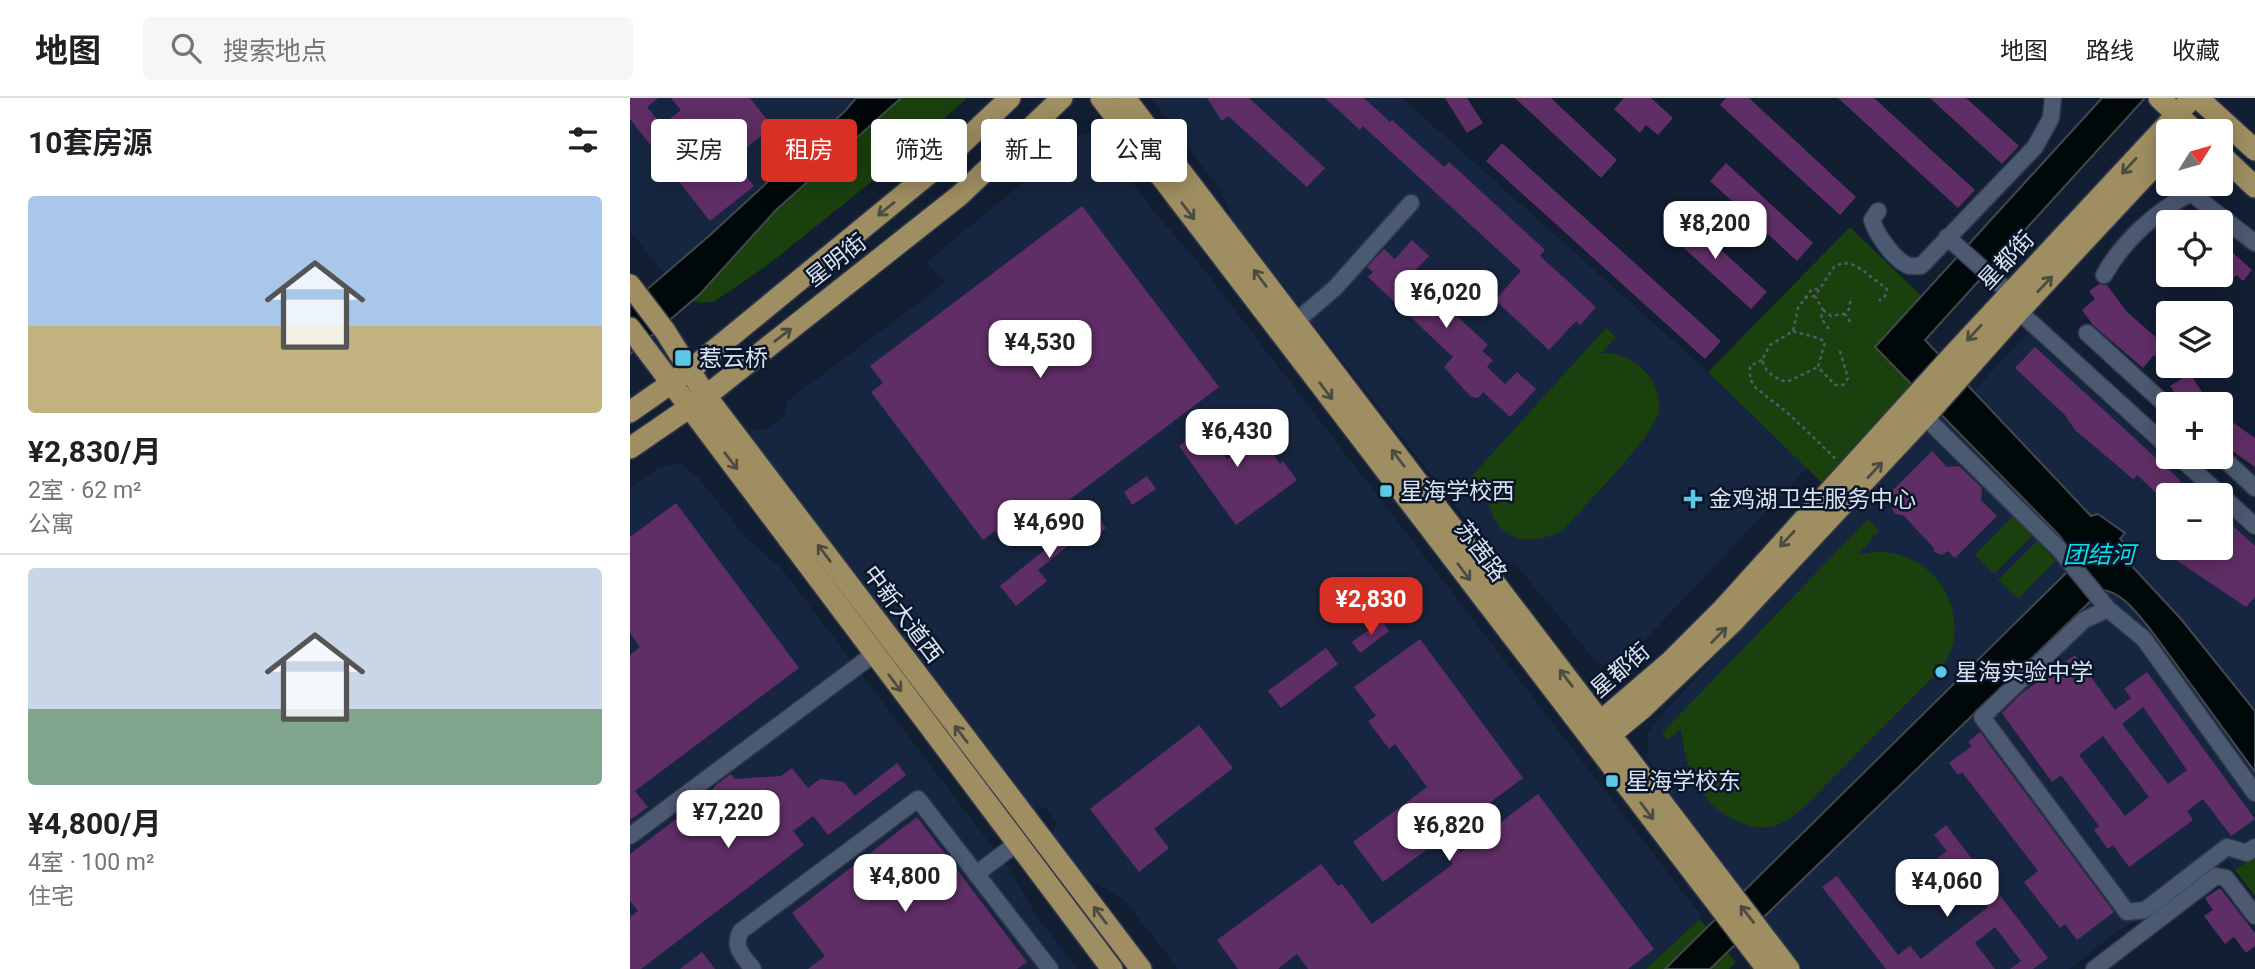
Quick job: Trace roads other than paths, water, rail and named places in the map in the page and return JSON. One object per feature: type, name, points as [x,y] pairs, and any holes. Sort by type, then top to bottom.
[{"type":"main road","name":"星明街","points":[[630,412],[690,370],[936,168],[1010,98]]},
{"type":"main road","name":"星明街","points":[[630,448],[698,401],[960,195],[1062,98]]},
{"type":"main road","name":"苏茜路","points":[[1101,98],[1601,732]]},
{"type":"main road","name":"苏茜路","points":[[1125,98],[1601,732],[1763,954],[1789,969]]},
{"type":"main road","points":[[2159,98],[2180,119]]},
{"type":"main road","name":"星都街","points":[[2192,119],[2204,100]]},
{"type":"main road","points":[[2204,100],[2255,150]]},
{"type":"main road","name":"星都街","points":[[1601,732],[1643,708],[1732,623],[1923,409],[2012,302],[2156,157]]},
{"type":"main road","name":"星都街","points":[[2012,302],[2156,163]]},
{"type":"main road","points":[[2233,166],[2255,187]]},
{"type":"main road","name":"中新大道西","points":[[630,285],[690,370],[698,401],[874,654],[1112,969]]},
{"type":"main road","name":"中新大道西","points":[[630,328],[672,383],[698,401],[1141,969]]},
{"type":"main road","name":"星都街","points":[[1601,732],[1671,662],[1849,471],[1923,409]]},
{"type":"street","points":[[1878,211],[1872,220],[1875,232],[1893,253],[1909,266],[1921,266],[1953,243],[2035,147],[2051,118],[2053,98]]},
{"type":"street","points":[[2104,275],[2112,261],[2135,235],[2170,204],[2190,193],[2255,243]]},
{"type":"street","points":[[1294,323],[1335,288],[1410,203]]},
{"type":"street","points":[[1953,243],[1993,278],[2012,302],[2156,436]]},
{"type":"street","points":[[2087,333],[2156,396]]},
{"type":"street","points":[[1923,409],[2067,558],[2103,603],[2144,639],[2255,793]]},
{"type":"street","points":[[2233,467],[2255,488]]},
{"type":"street","points":[[2192,469],[2255,526]]},
{"type":"street","points":[[2103,603],[1982,717],[2127,912],[2145,910],[2227,847],[2247,853],[2255,847]]},
{"type":"street","points":[[630,836],[874,654]]},
{"type":"street","points":[[753,969],[737,947],[741,931],[918,799],[1050,969]]},
{"type":"street","points":[[976,874],[1016,844]]},
{"type":"street","points":[[2094,969],[2216,876],[2225,878],[2255,916]]},
{"type":"water","points":[[856,98],[901,98],[878,119],[871,119],[871,125],[857,137],[857,119],[836,119]]},
{"type":"water","name":"团结河","points":[[2102,98],[2145,98],[1925,340],[2091,516],[2098,514],[2125,533],[2120,539],[2134,553],[2127,561],[2181,619],[2255,711],[2255,772],[2141,618],[2123,599],[2102,590],[1710,969],[1665,969],[2069,570],[2068,547],[2059,535],[1875,347]]},
{"type":"water","points":[[768,182],[807,182],[776,210],[700,294],[630,354],[630,304]]},
{"type":"place","name":"惹云桥","points":[[683,358]]},
{"type":"place","name":"星海学校西","points":[[1386,491]]},
{"type":"place","name":"金鸡湖卫生服务中心","points":[[1693,499]]},
{"type":"place","name":"星海实验中学","points":[[1941,672]]},
{"type":"place","name":"星海学校东","points":[[1612,781]]}]
